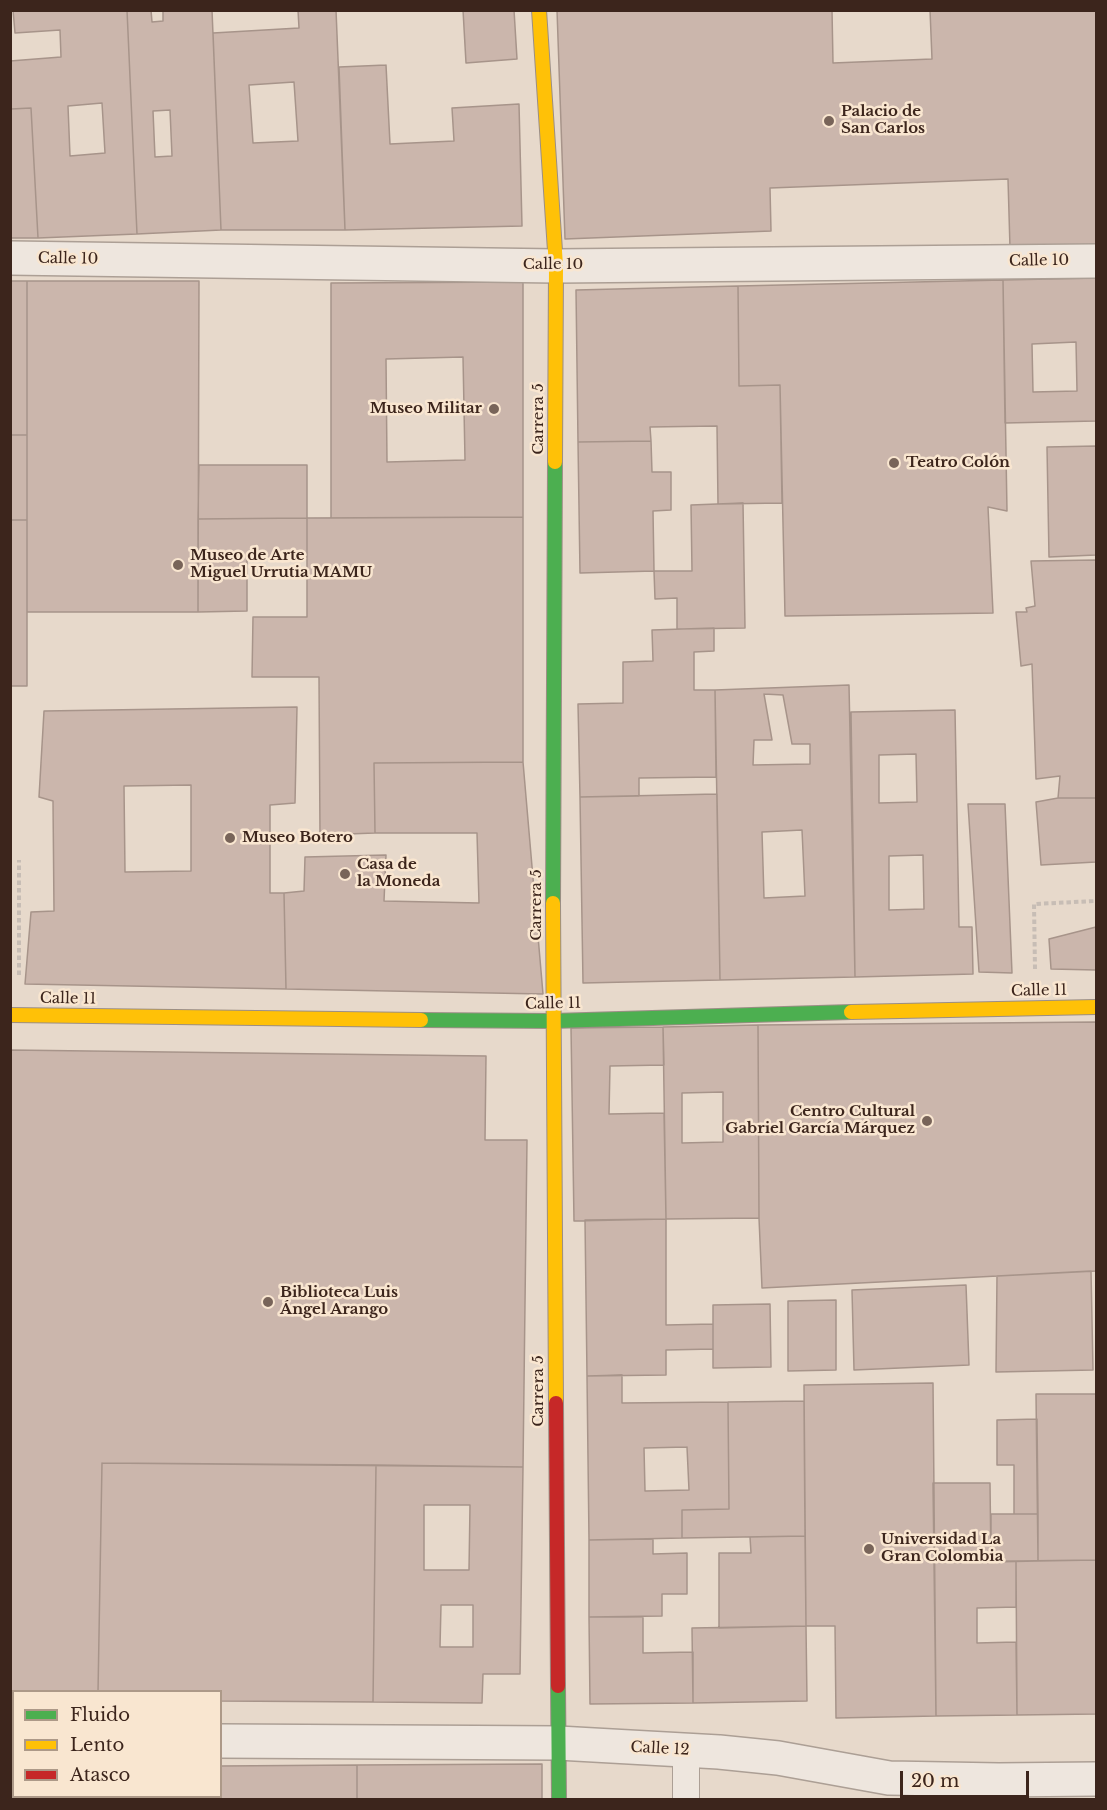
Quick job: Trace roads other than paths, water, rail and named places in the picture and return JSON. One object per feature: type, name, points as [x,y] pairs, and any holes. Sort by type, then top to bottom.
[{"type":"street","name":"Carrera 5","points":[[539,10],[556,266],[553,1021],[559,1800]]},
{"type":"street","name":"Calle 10","points":[[10,258],[556,266],[1096,261]]},
{"type":"street","name":"Calle 11","points":[[10,1015],[553,1021],[1096,1007]]},
{"type":"street","name":"Calle 12","points":[[222,1741],[558,1743],[778,1758],[890,1778],[1096,1779]]},
{"type":"lane","points":[[686,1750],[686,1800]]},
{"type":"place","name":"Palacio de San Carlos","points":[[829,121]]},
{"type":"place","name":"Museo Militar","points":[[494,409]]},
{"type":"place","name":"Teatro Colón","points":[[894,463]]},
{"type":"place","name":"Museo de Arte Miguel Urrutia MAMU","points":[[178,565]]},
{"type":"place","name":"Museo Botero","points":[[230,838]]},
{"type":"place","name":"Casa de la Moneda","points":[[345,874]]},
{"type":"place","name":"Centro Cultural Gabriel García Márquez","points":[[927,1121]]},
{"type":"place","name":"Biblioteca Luis Ángel Arango","points":[[268,1302]]},
{"type":"place","name":"Universidad La Gran Colombia","points":[[869,1549]]}]
